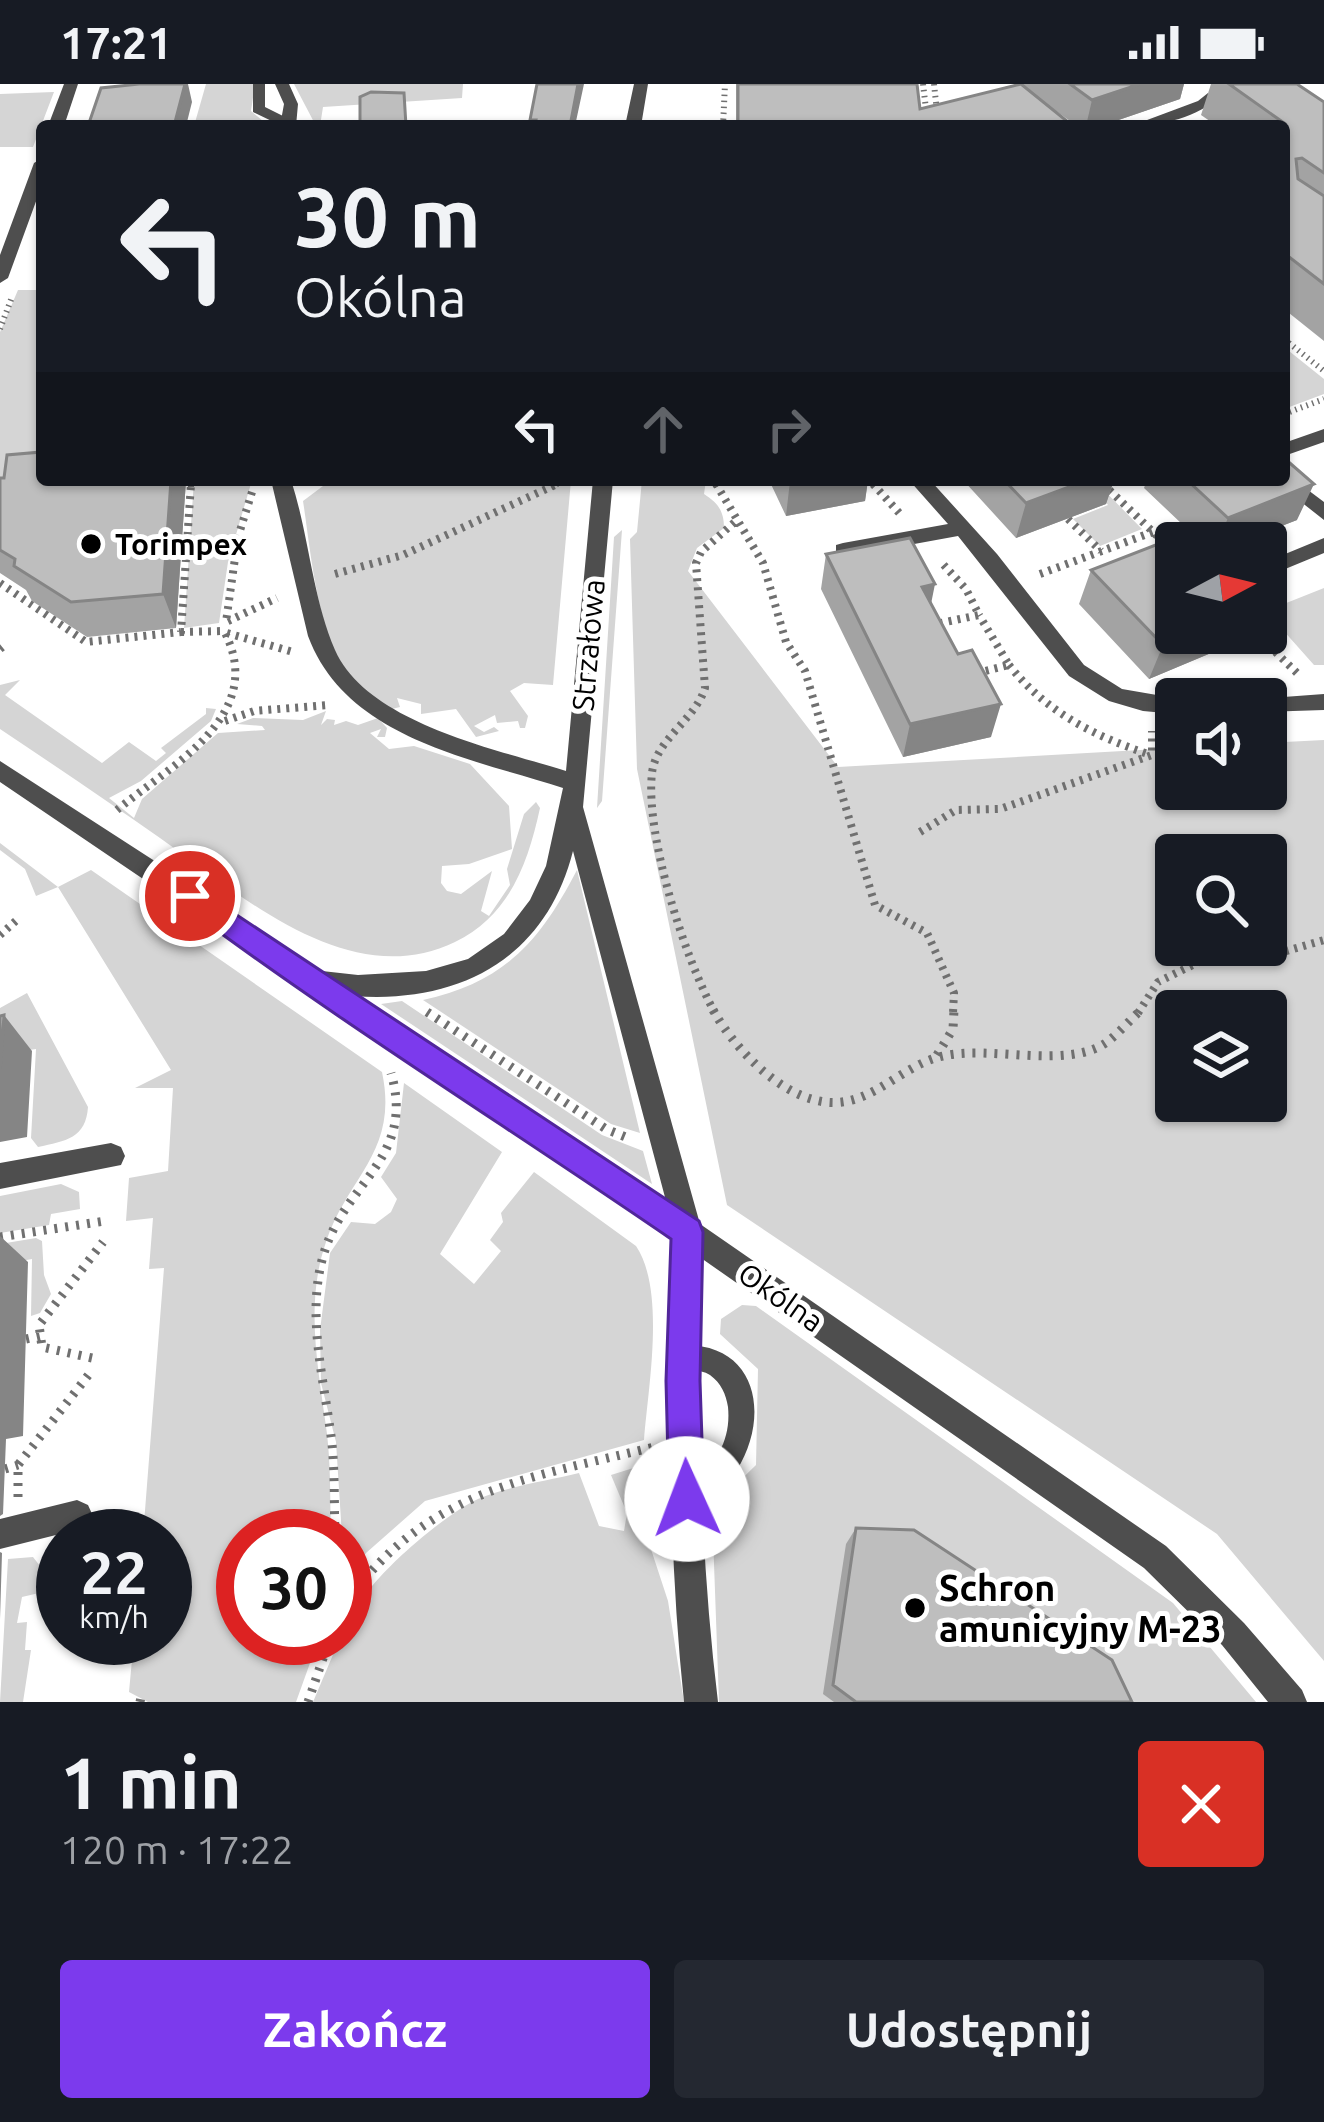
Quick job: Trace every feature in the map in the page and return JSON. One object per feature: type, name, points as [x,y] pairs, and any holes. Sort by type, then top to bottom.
[{"type":"street","points":[[58,120],[71,84]]},
{"type":"street","points":[[282,84],[290,97],[288,120]]},
{"type":"street","points":[[634,120],[640,84]]},
{"type":"street","points":[[1159,120],[1213,96]]},
{"type":"street","points":[[0,278],[36,179]]},
{"type":"street","points":[[1290,448],[1324,435]]},
{"type":"street","points":[[1290,483],[1324,513]]},
{"type":"street","points":[[282,486],[296,524],[328,662],[376,708],[414,727],[576,783]]},
{"type":"street","name":"Strzałowa","points":[[574,811],[602,486]]},
{"type":"street","points":[[924,486],[979,546],[1070,668],[1106,693],[1155,705]]},
{"type":"street","points":[[843,550],[962,528]]},
{"type":"street","points":[[1287,560],[1324,545]]},
{"type":"street","points":[[1287,703],[1324,702]]},
{"type":"street","name":"Okólna","points":[[0,770],[688,1232],[1155,1557],[1234,1634],[1291,1702]]},
{"type":"street","points":[[287,967],[320,980],[370,987],[430,981],[474,967],[508,944],[545,897],[574,811]]},
{"type":"street","points":[[574,811],[688,1232],[683,1358],[689,1597],[701,1702]]},
{"type":"street","points":[[0,1176],[111,1156]]},
{"type":"lane","points":[[259,84],[258,109],[279,120]]},
{"type":"lane","points":[[683,1358],[712,1358],[725,1367],[741,1404],[739,1441],[729,1461],[706,1488],[687,1499]]},
{"type":"path","points":[[723,120],[725,84]]},
{"type":"path","points":[[923,84],[927,120]]},
{"type":"path","points":[[934,84],[937,114]]},
{"type":"path","points":[[912,108],[926,108]]},
{"type":"path","points":[[1290,344],[1324,371]]},
{"type":"path","points":[[1290,412],[1324,399]]},
{"type":"path","points":[[181,632],[190,486]]},
{"type":"path","points":[[223,722],[232,706],[237,666],[225,633],[226,622],[238,537],[255,486]]},
{"type":"path","points":[[226,622],[308,585],[403,555],[552,486]]},
{"type":"path","points":[[718,486],[775,593],[784,646],[805,671],[874,905],[927,933],[954,994],[953,1029],[933,1059]]},
{"type":"path","points":[[1010,585],[1154,532],[1106,486]]},
{"type":"path","points":[[1067,519],[1101,551]]},
{"type":"path","points":[[737,520],[701,552],[696,563],[705,688],[699,707],[660,752],[652,772],[658,838],[690,967],[719,1021],[780,1087],[819,1102],[867,1098],[933,1059],[1003,1050],[1052,1058],[1104,1045],[1142,1010],[1159,982],[1193,964],[1211,956],[1276,954],[1324,940]]},
{"type":"path","points":[[979,546],[940,561],[966,589],[1009,664],[1049,710],[1090,735],[1152,755]]},
{"type":"path","points":[[0,583],[86,642],[181,632],[225,633],[328,662]]},
{"type":"path","points":[[918,628],[979,615]]},
{"type":"path","points":[[1277,654],[1307,684]]},
{"type":"path","points":[[968,676],[1009,664]]},
{"type":"path","points":[[112,814],[223,722],[254,710],[352,703],[376,708]]},
{"type":"path","points":[[1152,705],[1152,755]]},
{"type":"path","points":[[920,832],[956,809],[1000,809],[1152,755]]},
{"type":"path","points":[[0,935],[18,919]]},
{"type":"path","points":[[334,1509],[332,1444],[319,1376],[317,1328],[325,1250],[386,1155],[395,1129],[401,1104],[385,1060]]},
{"type":"path","points":[[0,1237],[105,1221]]},
{"type":"path","points":[[92,1358],[49,1352],[42,1347],[39,1325],[103,1242]]},
{"type":"path","points":[[26,1339],[40,1336]]},
{"type":"path","points":[[9,1532],[18,1465],[90,1373]]},
{"type":"path","points":[[372,1568],[382,1554],[441,1511],[491,1489],[685,1438]]},
{"type":"path","points":[[5,1468],[18,1465]]},
{"type":"path","points":[[308,1702],[321,1665]]},
{"type":"shaded area","points":[[206,84],[255,84],[251,111],[262,120],[196,120]]},
{"type":"shaded area","points":[[294,84],[463,84],[462,98],[323,107],[321,120],[313,120]]},
{"type":"shaded area","points":[[54,92],[43,120],[36,120],[33,147],[0,147],[0,94]]},
{"type":"shaded area","points":[[18,290],[36,290],[36,482],[0,493],[0,332]]},
{"type":"shaded area","points":[[1290,352],[1324,379],[1324,394],[1290,407]]},
{"type":"shaded area","points":[[194,486],[250,486],[228,562],[219,623],[184,628]]},
{"type":"shaded area","points":[[323,486],[570,486],[553,685],[524,683],[510,691],[528,716],[525,728],[518,721],[497,723],[495,715],[474,726],[484,732],[494,727],[499,731],[476,737],[456,709],[421,714],[421,704],[397,698],[400,707],[392,709],[353,682],[324,621],[303,501]]},
{"type":"shaded area","points":[[641,486],[705,486],[704,494],[719,508],[724,528],[697,548],[688,571],[838,767],[1155,749],[1155,810],[1287,810],[1287,742],[1324,740],[1324,1661],[1217,1534],[727,1205],[637,769],[630,539],[637,532]]},
{"type":"shaded area","points":[[1091,486],[1100,486],[1142,529],[1100,546],[1073,519],[1108,505]]},
{"type":"shaded area","points":[[622,530],[602,801],[597,808],[614,537]]},
{"type":"shaded area","points":[[1324,588],[1324,665],[1314,665],[1287,635],[1287,603]]},
{"type":"shaded area","points":[[20,680],[5,695],[102,763],[129,742],[156,761],[166,753],[161,748],[206,714],[206,708],[216,709],[211,721],[141,781],[109,798],[134,818],[142,799],[218,733],[265,730],[237,724],[253,718],[303,720],[326,711],[321,725],[327,719],[335,720],[334,725],[346,721],[358,725],[378,718],[387,728],[385,737],[377,737],[381,729],[370,733],[389,749],[414,746],[470,764],[509,806],[512,849],[469,864],[442,866],[441,883],[447,891],[461,894],[492,871],[481,911],[489,916],[510,885],[507,869],[524,814],[536,802],[540,808],[529,848],[503,902],[490,917],[474,931],[455,942],[415,955],[376,955],[337,947],[261,910],[0,729],[0,685]]},
{"type":"shaded area","points":[[0,843],[58,887],[36,896],[25,869],[0,850]]},
{"type":"shaded area","points":[[91,870],[382,1072],[384,1123],[378,1144],[335,1219],[316,1290],[315,1338],[330,1509],[216,1509],[216,1665],[309,1665],[296,1702],[148,1702],[129,1692],[132,1665],[192,1665],[192,1509],[145,1509],[164,1268],[149,1269],[153,1218],[126,1221],[129,1178],[168,1171],[173,1088],[135,1088],[171,1070],[58,887]]},
{"type":"shaded area","points":[[577,870],[640,1133],[611,1124],[423,1000],[476,982],[517,955],[549,918]]},
{"type":"shaded area","points":[[27,993],[88,1107],[79,1132],[38,1147],[31,1138],[36,1049],[0,1054],[0,1008]]},
{"type":"shaded area","points":[[402,1001],[602,1135],[643,1151],[652,1184],[381,1004]]},
{"type":"shaded area","points":[[404,1083],[502,1152],[440,1254],[474,1284],[501,1251],[490,1240],[503,1222],[501,1213],[534,1172],[636,1246],[650,1288],[651,1367],[644,1440],[425,1501],[372,1548],[372,1509],[340,1509],[336,1442],[321,1383],[320,1330],[330,1253],[351,1222],[375,1224],[391,1212],[397,1199],[381,1177],[396,1153]]},
{"type":"shaded area","points":[[61,1184],[79,1192],[80,1209],[51,1214],[49,1225],[0,1233],[0,1196]]},
{"type":"shaded area","points":[[42,1241],[44,1275],[51,1294],[40,1313],[31,1316],[32,1259],[0,1265],[0,1244]]},
{"type":"shaded area","points":[[742,1305],[756,1306],[1173,1603],[1256,1702],[719,1702],[712,1508],[756,1465],[758,1369],[720,1334],[721,1319]]},
{"type":"shaded area","points":[[646,1464],[647,1537],[668,1601],[684,1702],[313,1702],[329,1665],[372,1665],[372,1587],[442,1522],[490,1494],[579,1473],[599,1526],[624,1531],[627,1513],[611,1475]]},
{"type":"shaded area","points":[[33,1557],[36,1561],[36,1594],[22,1597],[17,1623],[27,1622],[25,1650],[31,1650],[23,1702],[0,1702],[8,1559]]},
{"type":"building","points":[[185,84],[176,120],[90,120],[101,88]]},
{"type":"building","points":[[537,84],[578,84],[571,120],[530,120]]},
{"type":"building","points":[[738,84],[917,84],[920,109],[1021,84],[1066,120],[738,120]]},
{"type":"building","points":[[1070,84],[1140,84],[1092,100]]},
{"type":"building","points":[[1229,84],[1297,84],[1324,102],[1324,173],[1296,159],[1298,179],[1324,196],[1324,284],[1290,258],[1290,120],[1280,120]]},
{"type":"building","points":[[371,92],[404,93],[406,120],[360,120],[360,97]]},
{"type":"building","name":"Torimpex","points":[[36,453],[36,486],[171,486],[163,594],[71,602],[14,566],[15,559],[0,550],[0,478],[4,478],[7,455]]},
{"type":"building","points":[[1290,463],[1314,484],[1228,518],[1193,486],[1290,486]]},
{"type":"building","points":[[1010,486],[1072,486],[1026,503]]},
{"type":"building","points":[[910,538],[935,584],[922,587],[958,654],[972,650],[1001,704],[910,724],[826,554]]},
{"type":"building","points":[[1155,545],[1155,637],[1091,570]]},
{"type":"building","points":[[4,1015],[0,1073],[0,1016]]},
{"type":"building","name":"Schron amunicyjny M-23","points":[[856,1528],[914,1530],[1112,1660],[1132,1702],[856,1702],[833,1685]]},
{"type":"place","name":"Torimpex","points":[[91,544]]},
{"type":"place","name":"Schron amunicyjny M-23","points":[[915,1608]]},
{"type":"route","points":[[190,896],[287,967],[688,1232],[683,1381],[687,1499]]}]
